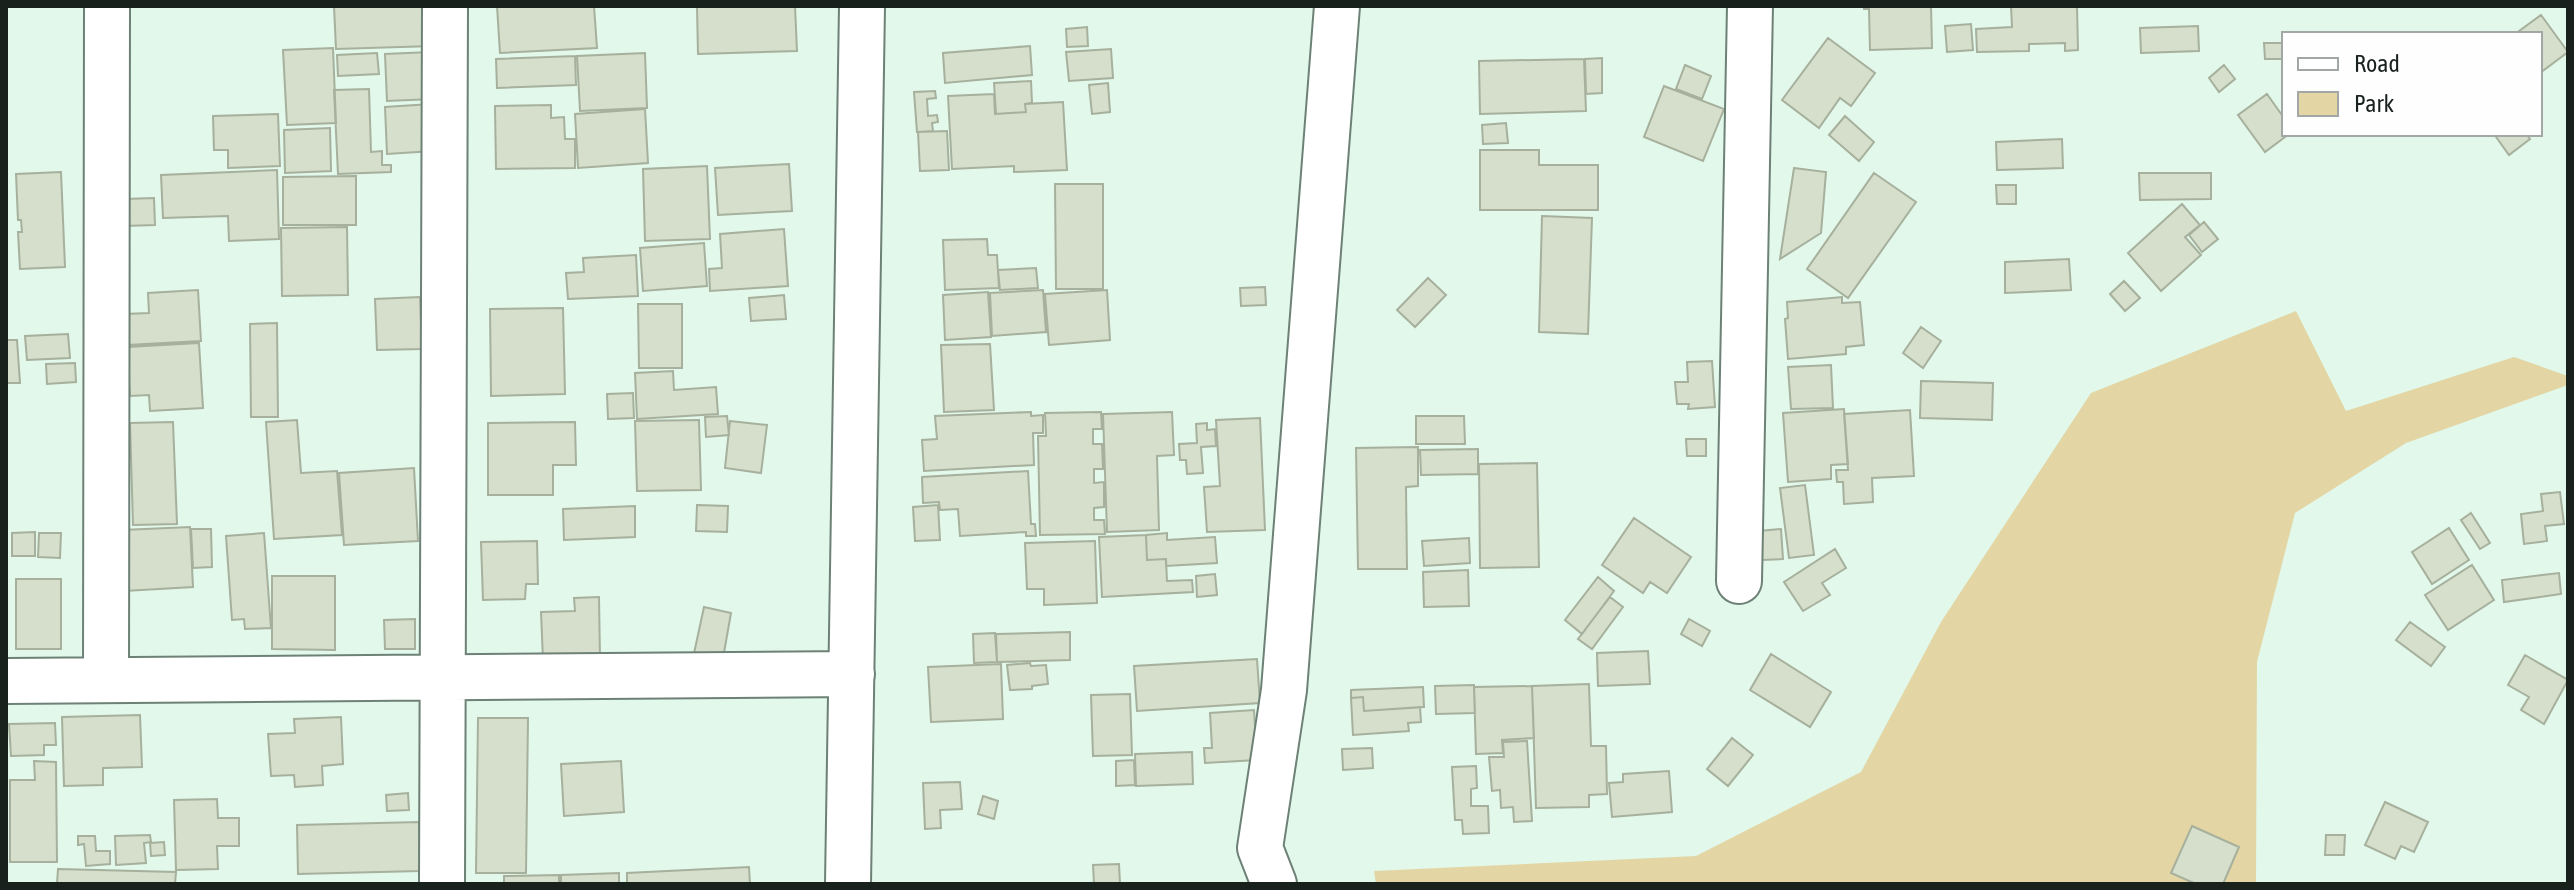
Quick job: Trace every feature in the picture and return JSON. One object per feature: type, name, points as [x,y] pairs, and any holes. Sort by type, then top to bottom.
[{"type":"street","points":[[106,680],[107,6]]},
{"type":"street","points":[[442,884],[445,6]]},
{"type":"street","points":[[848,884],[862,6]]},
{"type":"street","points":[[1274,884],[1260,848],[1284,690],[1337,6]]},
{"type":"street","points":[[1739,581],[1750,6]]},
{"type":"street","points":[[6,681],[852,674]]},
{"type":"green space","points":[[2296,311],[2346,411],[2514,357],[2568,376],[2568,385],[2406,443],[2295,513],[2257,662],[2256,884],[1376,884],[1374,871],[1696,856],[1861,772],[1941,622],[2091,393]]},
{"type":"building","points":[[334,6],[432,6],[433,46],[336,49]]},
{"type":"building","points":[[497,6],[594,6],[597,48],[500,53]]},
{"type":"building","points":[[697,6],[795,6],[797,51],[698,54]]},
{"type":"building","points":[[1864,6],[1931,6],[1932,48],[1870,50],[1869,9],[1864,9]]},
{"type":"building","points":[[2011,6],[2077,6],[2078,50],[2065,51],[2065,43],[2029,44],[2029,51],[1977,52],[1976,29],[2012,27]]},
{"type":"building","points":[[2541,15],[2568,52],[2542,72],[2542,32],[2518,32]]},
{"type":"building","points":[[1971,24],[1973,50],[1947,52],[1945,26]]},
{"type":"building","points":[[2198,26],[2199,51],[2141,53],[2140,28]]},
{"type":"building","points":[[1087,27],[1088,46],[1067,47],[1066,29]]},
{"type":"building","points":[[1828,38],[1875,73],[1851,106],[1840,98],[1819,128],[1782,100]]},
{"type":"building","points":[[2264,43],[2282,43],[2282,59],[2265,59]]},
{"type":"building","points":[[1030,46],[1032,75],[945,83],[943,53]]},
{"type":"building","points":[[333,48],[336,123],[287,125],[283,50]]},
{"type":"building","points":[[1111,49],[1113,78],[1069,81],[1066,52]]},
{"type":"building","points":[[430,52],[433,99],[387,101],[385,54]]},
{"type":"building","points":[[377,53],[379,74],[338,76],[337,55]]},
{"type":"building","points":[[645,53],[647,108],[580,111],[577,56]]},
{"type":"building","points":[[575,56],[576,85],[497,88],[496,59]]},
{"type":"building","points":[[1602,58],[1602,93],[1586,94],[1585,59]]},
{"type":"building","points":[[1584,59],[1586,111],[1480,114],[1479,61]]},
{"type":"building","points":[[1685,65],[1711,76],[1702,99],[1676,89]]},
{"type":"building","points":[[2224,65],[2235,79],[2219,92],[2209,78]]},
{"type":"building","points":[[1031,81],[1032,103],[1025,104],[1026,112],[996,114],[994,83]]},
{"type":"building","points":[[1108,83],[1110,112],[1092,114],[1089,85]]},
{"type":"building","points":[[1664,86],[1724,109],[1703,161],[1644,137]]},
{"type":"building","points":[[369,89],[371,152],[382,151],[382,165],[391,165],[391,172],[338,174],[334,90]]},
{"type":"building","points":[[935,91],[936,98],[927,99],[928,116],[937,115],[938,122],[932,123],[933,131],[917,132],[914,92]]},
{"type":"building","points":[[994,94],[995,114],[1026,112],[1025,104],[1063,102],[1067,170],[1014,172],[1014,166],[952,169],[948,96]]},
{"type":"building","points":[[2267,94],[2282,115],[2282,136],[2286,136],[2265,152],[2238,115]]},
{"type":"building","points":[[431,104],[433,151],[387,154],[385,107]]},
{"type":"building","points":[[551,105],[551,118],[564,117],[565,139],[575,139],[575,168],[496,169],[495,106]]},
{"type":"building","points":[[645,109],[648,163],[578,168],[575,114]]},
{"type":"building","points":[[278,114],[280,166],[228,168],[228,150],[214,150],[213,116]]},
{"type":"building","points":[[1845,116],[1874,142],[1859,161],[1829,135]]},
{"type":"building","points":[[1506,123],[1508,143],[1483,144],[1482,125]]},
{"type":"building","points":[[330,128],[331,171],[285,173],[284,130]]},
{"type":"building","points":[[947,131],[949,170],[920,171],[918,132]]},
{"type":"building","points":[[2495,136],[2528,136],[2530,139],[2509,155]]},
{"type":"building","points":[[2062,139],[2063,168],[1997,170],[1996,142]]},
{"type":"building","points":[[1480,150],[1539,150],[1539,165],[1598,165],[1598,210],[1480,210]]},
{"type":"building","points":[[789,164],[792,211],[718,215],[715,168]]},
{"type":"building","points":[[707,166],[710,239],[645,241],[643,169]]},
{"type":"building","points":[[1794,168],[1826,172],[1821,233],[1780,259]]},
{"type":"building","points":[[277,170],[279,239],[229,241],[228,216],[163,218],[161,175]]},
{"type":"building","points":[[61,172],[65,267],[20,269],[18,232],[22,232],[21,220],[18,220],[16,174]]},
{"type":"building","points":[[1874,173],[1916,202],[1848,298],[1807,269]]},
{"type":"building","points":[[2139,173],[2211,173],[2211,199],[2140,200]]},
{"type":"building","points":[[356,176],[356,225],[283,225],[283,177]]},
{"type":"building","points":[[1055,184],[1103,184],[1103,289],[1056,289]]},
{"type":"building","points":[[1996,185],[2016,185],[2016,204],[1997,204]]},
{"type":"building","points":[[154,198],[155,225],[124,226],[124,199]]},
{"type":"building","points":[[2182,204],[2200,225],[2185,237],[2201,255],[2161,291],[2128,253]]},
{"type":"building","points":[[1542,216],[1592,218],[1588,334],[1539,332]]},
{"type":"building","points":[[2204,222],[2218,239],[2202,252],[2189,235]]},
{"type":"building","points":[[347,227],[348,295],[282,296],[281,228]]},
{"type":"building","points":[[784,229],[788,286],[710,291],[709,269],[722,268],[720,234]]},
{"type":"building","points":[[987,239],[988,255],[997,255],[999,288],[945,290],[943,240]]},
{"type":"building","points":[[704,243],[707,286],[643,291],[640,248]]},
{"type":"building","points":[[636,255],[638,296],[568,299],[566,273],[584,272],[583,258]]},
{"type":"building","points":[[2069,259],[2071,290],[2005,293],[2005,262]]},
{"type":"building","points":[[1036,268],[1038,288],[1000,290],[998,270]]},
{"type":"building","points":[[1428,278],[1446,295],[1415,327],[1397,310]]},
{"type":"building","points":[[2124,281],[2140,298],[2125,311],[2110,294]]},
{"type":"building","points":[[1265,287],[1266,305],[1241,306],[1240,288]]},
{"type":"building","points":[[198,290],[201,341],[127,345],[125,314],[149,313],[148,293]]},
{"type":"building","points":[[1043,290],[1046,332],[992,336],[990,293]]},
{"type":"building","points":[[1107,290],[1110,340],[1049,345],[1045,294]]},
{"type":"building","points":[[988,292],[991,337],[945,340],[943,295]]},
{"type":"building","points":[[784,295],[786,319],[751,321],[749,298]]},
{"type":"building","points":[[420,297],[422,349],[377,350],[375,299]]},
{"type":"building","points":[[1842,297],[1842,303],[1860,302],[1864,345],[1846,347],[1846,354],[1788,359],[1787,302]]},
{"type":"building","points":[[638,304],[682,304],[682,368],[639,368]]},
{"type":"building","points":[[563,308],[565,394],[491,396],[490,309]]},
{"type":"building","points":[[277,323],[278,417],[251,417],[250,324]]},
{"type":"building","points":[[1921,327],[1941,341],[1923,368],[1903,353]]},
{"type":"building","points":[[68,334],[70,358],[27,360],[25,336]]},
{"type":"building","points":[[6,340],[17,340],[20,383],[6,383]]},
{"type":"building","points":[[199,343],[203,408],[150,411],[149,395],[130,396],[127,347]]},
{"type":"building","points":[[990,344],[994,410],[944,412],[941,345]]},
{"type":"building","points":[[1712,361],[1715,407],[1688,409],[1689,404],[1677,404],[1675,382],[1688,382],[1687,362]]},
{"type":"building","points":[[75,363],[76,382],[47,384],[46,364]]},
{"type":"building","points":[[1831,365],[1833,408],[1791,409],[1788,367]]},
{"type":"building","points":[[673,371],[674,390],[716,387],[718,414],[637,419],[635,373]]},
{"type":"building","points":[[1921,381],[1993,383],[1992,420],[1920,418]]},
{"type":"building","points":[[633,393],[634,418],[608,419],[607,394]]},
{"type":"building","points":[[1844,409],[1848,464],[1831,465],[1831,479],[1788,482],[1783,413]]},
{"type":"building","points":[[1910,410],[1914,476],[1872,478],[1873,502],[1844,504],[1843,482],[1837,482],[1836,470],[1848,470],[1844,414]]},
{"type":"building","points":[[1031,412],[1031,416],[1043,415],[1043,433],[1033,433],[1034,465],[924,471],[922,440],[937,439],[935,416]]},
{"type":"building","points":[[1101,412],[1102,429],[1093,429],[1093,444],[1102,444],[1103,469],[1094,469],[1094,483],[1104,482],[1104,507],[1094,508],[1094,520],[1104,520],[1105,534],[1040,535],[1038,436],[1046,436],[1045,413]]},
{"type":"building","points":[[1172,412],[1174,455],[1157,456],[1159,530],[1107,532],[1103,414]]},
{"type":"building","points":[[727,416],[729,435],[706,437],[705,417]]},
{"type":"building","points":[[1416,416],[1464,416],[1465,444],[1416,444]]},
{"type":"building","points":[[1260,418],[1265,530],[1207,532],[1204,487],[1220,486],[1216,420]]},
{"type":"building","points":[[297,420],[301,473],[337,471],[342,535],[274,539],[266,422]]},
{"type":"building","points":[[699,420],[701,490],[637,491],[635,421]]},
{"type":"building","points":[[730,421],[767,425],[761,473],[725,468]]},
{"type":"building","points":[[173,422],[177,524],[133,525],[130,423]]},
{"type":"building","points":[[575,422],[576,465],[553,465],[553,495],[488,495],[488,423]]},
{"type":"building","points":[[1207,423],[1207,430],[1215,429],[1216,446],[1201,447],[1203,473],[1187,474],[1186,460],[1180,460],[1179,444],[1197,443],[1196,424]]},
{"type":"building","points":[[1686,439],[1706,439],[1706,456],[1687,456]]},
{"type":"building","points":[[1418,447],[1418,486],[1406,487],[1407,569],[1358,569],[1356,448]]},
{"type":"building","points":[[1478,449],[1478,474],[1421,475],[1420,450]]},
{"type":"building","points":[[1537,463],[1539,567],[1480,568],[1479,464]]},
{"type":"building","points":[[414,468],[418,541],[344,545],[339,473]]},
{"type":"building","points":[[1028,471],[1031,524],[1035,524],[1036,536],[1026,536],[1026,532],[960,536],[958,509],[940,510],[939,502],[923,503],[922,477]]},
{"type":"building","points":[[1805,485],[1814,555],[1789,558],[1780,488]]},
{"type":"building","points":[[2560,492],[2564,524],[2545,526],[2547,541],[2524,544],[2521,514],[2543,511],[2541,494]]},
{"type":"building","points":[[697,505],[728,506],[727,532],[696,531]]},
{"type":"building","points":[[938,505],[940,540],[915,541],[913,507]]},
{"type":"building","points":[[635,506],[635,537],[564,540],[563,509]]},
{"type":"building","points":[[2471,513],[2490,543],[2480,549],[2461,520]]},
{"type":"building","points":[[1634,518],[1691,557],[1667,593],[1650,582],[1643,593],[1602,565]]},
{"type":"building","points":[[190,527],[193,587],[125,591],[122,530]]},
{"type":"building","points":[[2449,528],[2469,560],[2432,584],[2412,552]]},
{"type":"building","points":[[191,529],[211,529],[212,567],[193,568]]},
{"type":"building","points":[[1781,529],[1783,559],[1762,560],[1759,531]]},
{"type":"building","points":[[35,532],[35,556],[12,556],[12,533]]},
{"type":"building","points":[[39,533],[61,533],[60,558],[38,557]]},
{"type":"building","points":[[264,533],[271,628],[245,629],[244,619],[232,620],[226,536]]},
{"type":"building","points":[[1167,533],[1167,540],[1215,537],[1217,563],[1166,566],[1166,559],[1147,560],[1146,535]]},
{"type":"building","points":[[1146,535],[1147,560],[1166,559],[1167,581],[1192,580],[1193,592],[1102,597],[1099,537]]},
{"type":"building","points":[[1469,538],[1470,563],[1424,566],[1422,541]]},
{"type":"building","points":[[537,541],[538,584],[526,584],[525,599],[483,600],[481,542]]},
{"type":"building","points":[[1095,541],[1097,603],[1044,605],[1044,589],[1027,589],[1025,543]]},
{"type":"building","points":[[1835,549],[1846,568],[1822,583],[1830,595],[1803,611],[1784,582]]},
{"type":"building","points":[[2472,565],[2494,600],[2448,630],[2425,595]]},
{"type":"building","points":[[1468,570],[1469,606],[1424,607],[1423,572]]},
{"type":"building","points":[[2559,573],[2561,594],[2504,602],[2502,580]]},
{"type":"building","points":[[1215,574],[1217,595],[1197,597],[1196,576]]},
{"type":"building","points":[[272,576],[335,576],[335,650],[272,649]]},
{"type":"building","points":[[1598,577],[1614,591],[1582,634],[1565,620]]},
{"type":"building","points":[[16,579],[61,579],[61,649],[16,649]]},
{"type":"building","points":[[599,597],[600,659],[543,660],[541,612],[575,611],[574,598]]},
{"type":"building","points":[[1610,597],[1623,607],[1592,649],[1578,639]]},
{"type":"building","points":[[704,607],[731,613],[722,664],[693,658]]},
{"type":"building","points":[[415,619],[415,649],[385,649],[384,620]]},
{"type":"building","points":[[1689,619],[1710,631],[1702,646],[1681,634]]},
{"type":"building","points":[[2410,622],[2445,647],[2431,666],[2396,640]]},
{"type":"building","points":[[1070,632],[1070,660],[997,662],[996,634]]},
{"type":"building","points":[[995,633],[997,662],[974,663],[973,634]]},
{"type":"building","points":[[1648,651],[1650,684],[1598,686],[1597,653]]},
{"type":"building","points":[[1771,654],[1831,692],[1810,727],[1750,690]]},
{"type":"building","points":[[2525,655],[2568,680],[2544,724],[2521,710],[2529,697],[2508,685]]},
{"type":"building","points":[[1257,659],[1260,703],[1137,711],[1134,666]]},
{"type":"building","points":[[1030,663],[1031,666],[1046,665],[1048,684],[1032,686],[1032,689],[1010,690],[1007,665]]},
{"type":"building","points":[[1001,664],[1003,719],[931,722],[928,667]]},
{"type":"building","points":[[1589,684],[1591,746],[1606,746],[1607,794],[1589,795],[1589,807],[1536,808],[1532,686]]},
{"type":"building","points":[[1474,685],[1475,713],[1436,714],[1435,686]]},
{"type":"building","points":[[1532,686],[1534,738],[1502,740],[1503,753],[1476,754],[1474,687]]},
{"type":"building","points":[[1423,687],[1424,707],[1364,711],[1363,697],[1351,698],[1351,690]]},
{"type":"building","points":[[1130,694],[1132,755],[1093,756],[1091,695]]},
{"type":"building","points":[[1363,697],[1364,711],[1420,707],[1421,722],[1408,723],[1409,731],[1353,735],[1351,698]]},
{"type":"building","points":[[1254,710],[1257,760],[1205,763],[1204,748],[1212,748],[1210,713]]},
{"type":"building","points":[[140,715],[142,767],[103,768],[103,785],[64,786],[62,717]]},
{"type":"building","points":[[341,717],[343,764],[322,766],[323,785],[295,787],[294,775],[271,776],[268,734],[295,733],[294,719]]},
{"type":"building","points":[[478,718],[528,718],[526,873],[476,873]]},
{"type":"building","points":[[55,723],[56,745],[44,745],[44,755],[11,756],[9,724]]},
{"type":"building","points":[[1732,738],[1753,755],[1728,786],[1707,769]]},
{"type":"building","points":[[1527,741],[1532,821],[1514,822],[1513,807],[1501,808],[1500,790],[1492,791],[1489,757],[1504,757],[1503,742]]},
{"type":"building","points":[[1372,748],[1373,768],[1343,770],[1342,749]]},
{"type":"building","points":[[1192,752],[1193,784],[1136,786],[1135,754]]},
{"type":"building","points":[[1134,760],[1135,785],[1116,786],[1116,761]]},
{"type":"building","points":[[34,761],[56,762],[57,862],[10,862],[10,780],[35,780]]},
{"type":"building","points":[[621,761],[624,812],[564,816],[561,764]]},
{"type":"building","points":[[1476,766],[1477,788],[1471,789],[1471,806],[1488,806],[1489,833],[1463,834],[1462,820],[1455,820],[1452,767]]},
{"type":"building","points":[[1669,771],[1672,812],[1612,817],[1609,783],[1623,782],[1623,774]]},
{"type":"building","points":[[960,782],[962,809],[940,810],[941,828],[925,829],[923,783]]},
{"type":"building","points":[[408,793],[409,810],[387,811],[386,795]]},
{"type":"building","points":[[983,796],[998,801],[994,819],[978,814]]},
{"type":"building","points":[[217,799],[218,818],[239,818],[239,846],[217,846],[218,869],[176,870],[174,800]]},
{"type":"building","points":[[2385,802],[2428,822],[2414,852],[2401,846],[2395,859],[2365,845]]},
{"type":"building","points":[[419,822],[420,871],[298,874],[297,825]]},
{"type":"building","points":[[2192,826],[2239,847],[2223,884],[2196,884],[2171,873]]},
{"type":"building","points":[[150,835],[151,842],[144,843],[146,863],[116,865],[115,836]]},
{"type":"building","points":[[2326,835],[2345,835],[2344,855],[2325,855]]},
{"type":"building","points":[[78,836],[95,836],[96,851],[110,851],[110,864],[86,866],[84,844],[78,845]]},
{"type":"building","points":[[164,842],[165,855],[151,856],[150,843]]},
{"type":"building","points":[[1119,864],[1120,884],[1094,884],[1093,865]]},
{"type":"building","points":[[749,867],[750,884],[627,884],[627,873]]},
{"type":"building","points":[[58,869],[176,872],[175,884],[57,884]]},
{"type":"building","points":[[619,873],[619,884],[561,884],[561,875]]},
{"type":"building","points":[[559,875],[559,884],[504,884],[504,876]]}]
